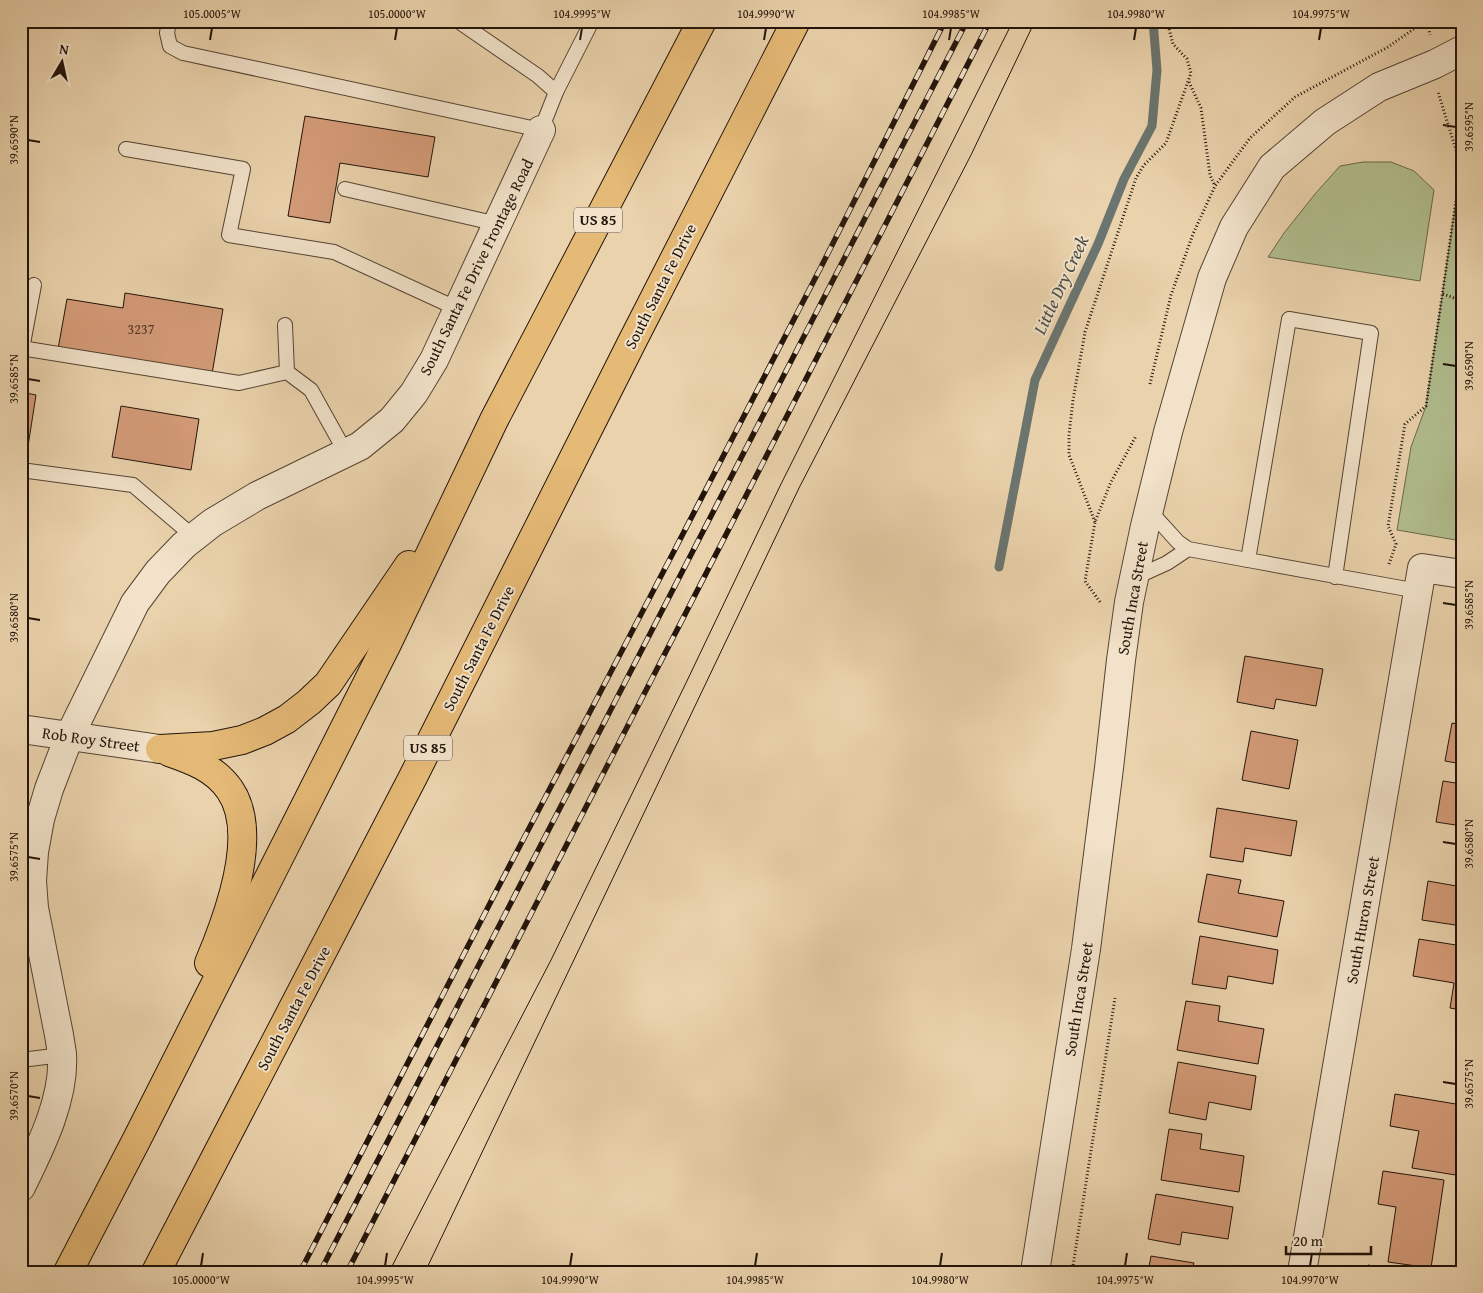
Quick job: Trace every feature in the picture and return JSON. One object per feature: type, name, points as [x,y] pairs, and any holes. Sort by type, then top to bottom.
[{"type":"highway","name":"US 85","points":[[68,1272],[387,644],[494,420],[702,21]]},
{"type":"highway","name":"South Santa Fe Drive","points":[[156,1272],[413,777],[627,351],[796,21]]},
{"type":"highway","points":[[160,749],[213,746],[242,740],[265,731],[287,719],[328,684],[425,541],[494,420]]},
{"type":"highway","points":[[137,1139],[211,960],[229,909],[242,852],[243,829],[239,807],[229,789],[216,775],[199,763],[160,749]]},
{"type":"street","name":"South Inca Street","points":[[1035,1272],[1086,949],[1109,768],[1120,660],[1129,602],[1168,432],[1212,278],[1234,227],[1272,167],[1325,122],[1379,87],[1435,64],[1462,50]]},
{"type":"street","name":"South Santa Fe Drive Frontage Road","points":[[21,1187],[40,1149],[52,1113],[60,1080],[62,1054],[34,908],[32,881],[34,852],[40,819],[49,788],[69,737],[136,603],[158,572],[184,544],[212,523],[257,496],[360,446],[392,420],[414,394],[434,360],[541,130]]},
{"type":"street","points":[[1420,579],[1462,574]]},
{"type":"street","name":"South Huron Street","points":[[1302,1272],[1420,579]]},
{"type":"street","name":"Rob Roy Street","points":[[21,728],[69,737],[160,749]]},
{"type":"lane","points":[[169,21],[167,33],[170,46],[183,53],[541,130],[556,92],[592,21]]},
{"type":"lane","points":[[458,21],[538,76],[556,92]]},
{"type":"lane","points":[[126,149],[244,169],[229,236],[334,252],[458,309]]},
{"type":"lane","points":[[345,189],[498,224]]},
{"type":"lane","points":[[34,285],[22,348],[239,383],[287,372],[311,390],[346,453]]},
{"type":"lane","points":[[1248,560],[1289,319],[1329,324],[1371,333],[1334,576]]},
{"type":"lane","points":[[285,325],[287,372]]},
{"type":"lane","points":[[21,470],[133,485],[194,537]]},
{"type":"lane","points":[[1149,510],[1178,542],[1188,550],[1334,576],[1420,579]]},
{"type":"lane","points":[[1134,578],[1167,563],[1188,550]]},
{"type":"lane","points":[[21,1060],[62,1054]]},
{"type":"path","points":[[1095,522],[1069,455],[1073,400],[1085,332],[1136,178],[1144,165],[1166,143],[1189,82],[1191,73],[1187,59],[1174,44],[1167,21]]},
{"type":"path","points":[[1189,82],[1201,108],[1210,175],[1214,186]]},
{"type":"path","points":[[1396,544],[1388,526],[1405,424],[1426,406],[1461,166],[1438,91]]},
{"type":"path","points":[[1442,294],[1462,301]]},
{"type":"path","points":[[1072,1272],[1115,998]]},
{"type":"green space","points":[[1462,160],[1462,541],[1397,530],[1411,447],[1426,406]]},
{"type":"green space","points":[[1363,162],[1391,162],[1414,171],[1434,190],[1420,281],[1268,257],[1284,233],[1340,166]]},
{"type":"building","points":[[305,116],[435,137],[428,177],[340,163],[330,223],[288,216]]},
{"type":"building","points":[[125,293],[223,309],[212,374],[58,349],[67,299],[123,308]]},
{"type":"building","points":[[21,392],[36,395],[26,459],[21,458]]},
{"type":"building","points":[[121,406],[199,419],[191,470],[112,457]]},
{"type":"building","points":[[1245,656],[1323,669],[1316,706],[1276,699],[1274,709],[1237,702]]},
{"type":"building","points":[[1452,723],[1462,725],[1462,764],[1445,761]]},
{"type":"building","points":[[1251,731],[1298,740],[1289,789],[1242,780]]},
{"type":"building","points":[[1443,781],[1462,784],[1462,826],[1436,822]]},
{"type":"building","points":[[1217,808],[1297,821],[1291,856],[1245,848],[1243,862],[1210,857]]},
{"type":"building","points":[[1207,874],[1241,880],[1238,893],[1284,901],[1277,937],[1198,922]]},
{"type":"building","points":[[1428,881],[1462,887],[1462,926],[1422,920]]},
{"type":"building","points":[[1200,936],[1278,950],[1273,984],[1228,976],[1226,989],[1192,984]]},
{"type":"building","points":[[1419,939],[1462,946],[1462,1010],[1450,1008],[1454,983],[1413,976]]},
{"type":"building","points":[[1186,1001],[1220,1006],[1218,1021],[1264,1029],[1258,1064],[1177,1050]]},
{"type":"building","points":[[1178,1062],[1256,1076],[1251,1110],[1209,1102],[1206,1120],[1169,1113]]},
{"type":"building","points":[[1395,1094],[1462,1105],[1462,1176],[1412,1168],[1419,1131],[1390,1126]]},
{"type":"building","points":[[1169,1129],[1202,1134],[1200,1149],[1244,1156],[1239,1192],[1161,1180]]},
{"type":"building","points":[[1383,1171],[1444,1180],[1431,1268],[1388,1262],[1396,1207],[1378,1204]]},
{"type":"building","points":[[1156,1194],[1233,1207],[1228,1239],[1182,1232],[1180,1245],[1148,1239]]},
{"type":"building","points":[[1151,1256],[1194,1263],[1192,1270],[1202,1272],[1148,1272]]},
{"type":"building","points":[[1368,1265],[1405,1272],[1367,1272]]},
{"type":"waterway","name":"Little Dry Creek","points":[[999,567],[1035,380],[1098,244],[1124,179],[1152,126],[1157,70],[1153,21]]},
{"type":"tram line","points":[[389,1272],[551,960],[781,484],[1013,21]]},
{"type":"tram line","points":[[425,1272],[799,488],[971,155],[1035,21]]},
{"type":"railway","points":[[300,1272],[821,267],[945,21]]},
{"type":"railway","points":[[320,1272],[967,21]]},
{"type":"railway","points":[[347,1272],[990,21]]}]
